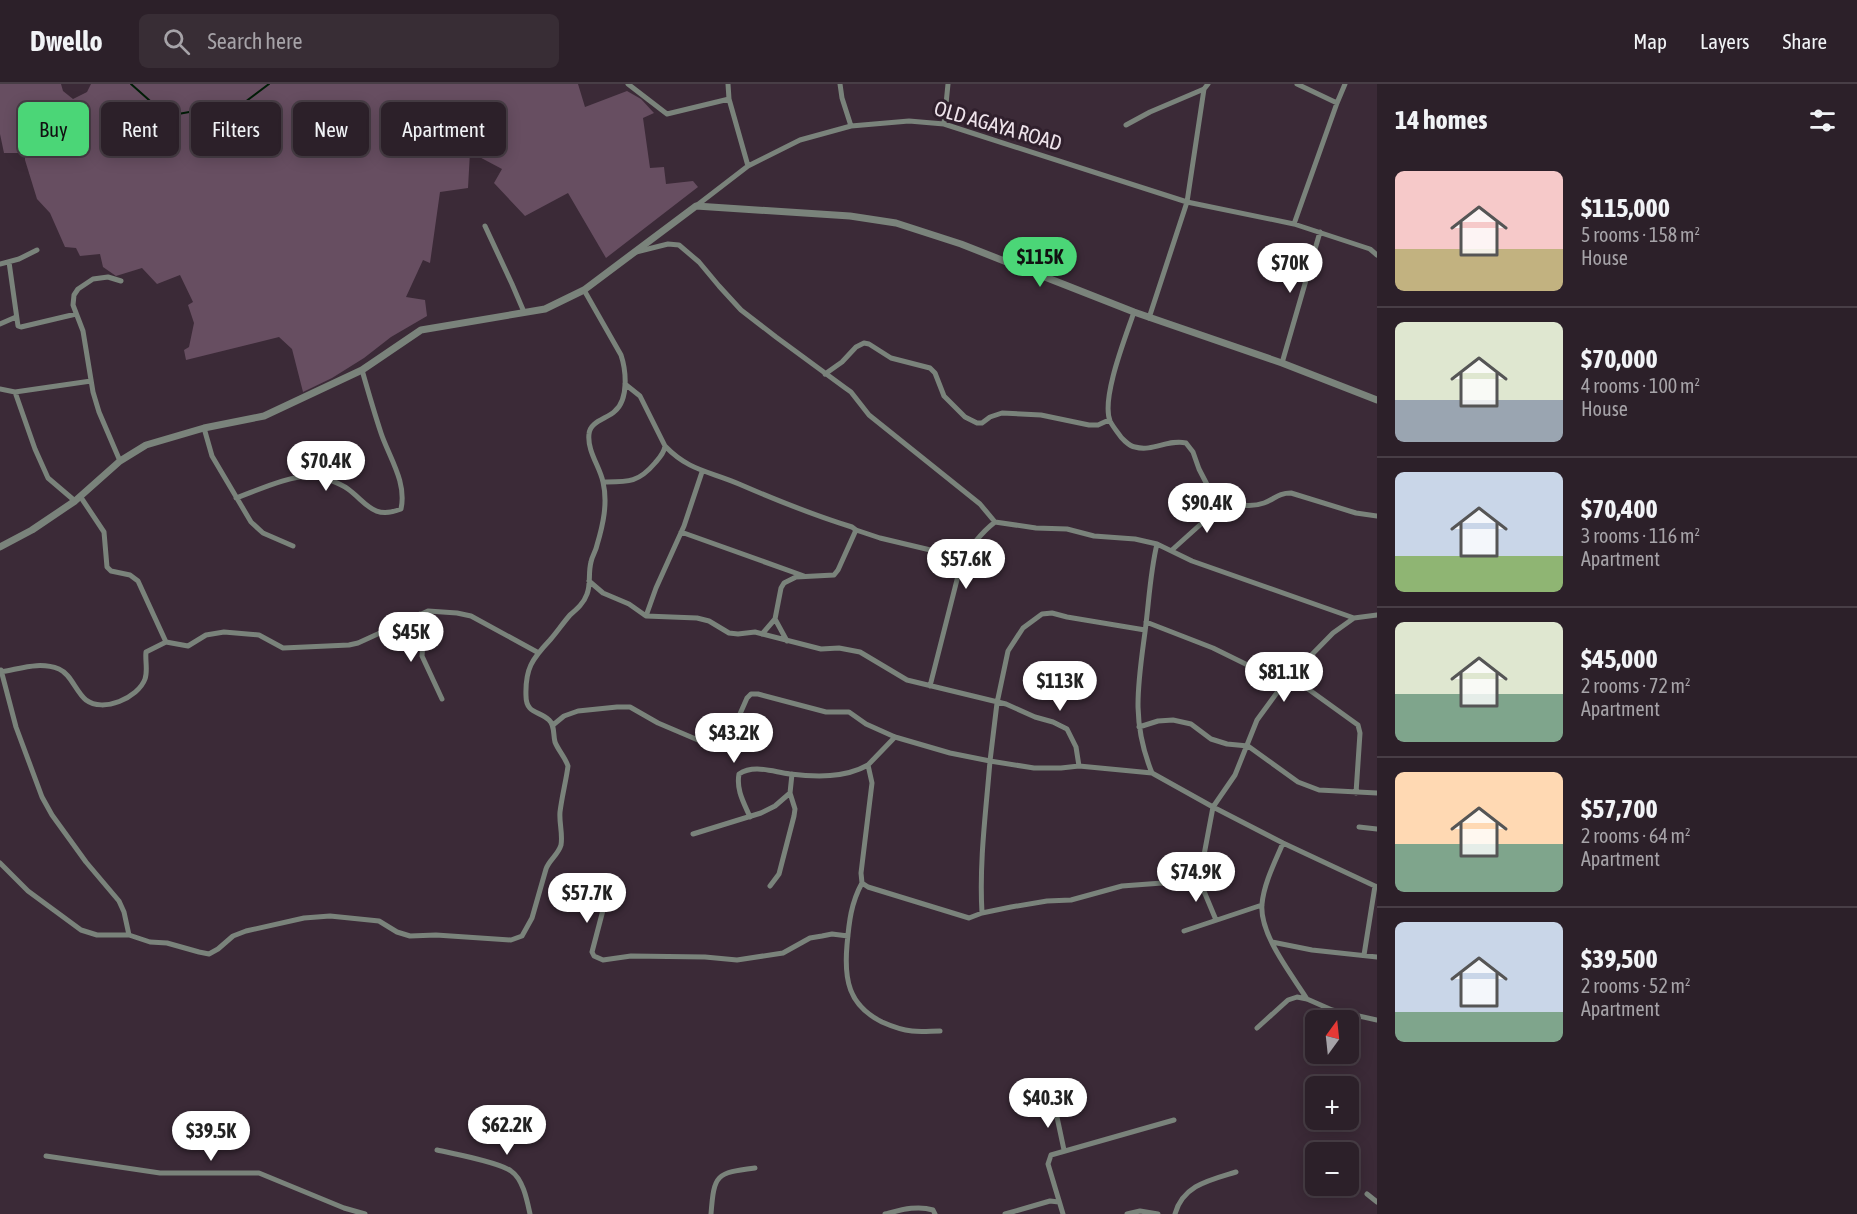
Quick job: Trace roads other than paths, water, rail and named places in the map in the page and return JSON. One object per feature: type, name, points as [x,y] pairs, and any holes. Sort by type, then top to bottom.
[{"type":"street","points":[[628,84],[667,114],[729,99]]},
{"type":"street","points":[[728,84],[729,99],[748,166]]},
{"type":"street","points":[[840,84],[851,126]]},
{"type":"street","points":[[944,124],[948,84]]},
{"type":"street","points":[[1297,84],[1337,103]]},
{"type":"street","points":[[1294,224],[1337,103],[1346,84]]},
{"type":"street","points":[[1126,125],[1206,86]]},
{"type":"street","points":[[1149,318],[1186,202],[1206,86]]},
{"type":"street","name":"OLD AGAYA ROAD","points":[[696,206],[748,166],[800,140],[851,126],[909,121],[944,124],[1186,202],[1294,224],[1370,249],[1377,255]]},
{"type":"street","points":[[0,546],[32,530],[77,499],[120,461],[146,445],[204,428],[264,416],[362,370],[421,330],[545,309],[584,290],[696,206],[849,216],[896,223],[961,244],[1149,318],[1281,363],[1377,400]]},
{"type":"street","points":[[485,226],[524,312]]},
{"type":"street","points":[[1281,363],[1320,232]]},
{"type":"street","points":[[634,253],[668,244],[680,245],[699,262],[741,309],[825,375],[851,392],[869,415],[980,504],[995,522],[1036,528],[1067,529],[1094,536],[1120,537],[1156,544],[1210,568],[1354,618],[1377,615]]},
{"type":"street","points":[[0,264],[37,250]]},
{"type":"street","points":[[9,262],[18,326],[76,314]]},
{"type":"street","points":[[120,461],[99,412],[82,331],[73,305],[74,295],[78,289],[93,279],[100,277],[121,281]]},
{"type":"street","points":[[0,863],[28,891],[81,930],[96,935],[129,935],[150,942],[167,943],[209,954],[233,936],[246,931],[304,918],[330,916],[379,921],[397,932],[410,936],[516,939],[522,936],[532,918],[549,861],[560,847],[560,816],[568,766],[554,739],[553,724],[531,710],[527,704],[528,673],[537,652],[582,604],[587,594],[591,562],[603,523],[606,502],[603,482],[589,444],[588,433],[591,427],[617,410],[625,384],[621,355],[584,290]]},
{"type":"street","points":[[1134,312],[1108,399],[1110,420],[1120,437],[1134,447],[1150,448],[1178,441],[1186,442],[1215,500],[1212,514],[1172,550]]},
{"type":"street","points":[[0,324],[16,317]]},
{"type":"street","points":[[825,375],[856,347],[864,343],[891,358],[930,368],[935,373],[944,396],[965,417],[976,423],[1002,413],[1041,415],[1089,425],[1098,425],[1110,420]]},
{"type":"street","points":[[236,498],[282,482],[313,476],[347,488],[366,506],[374,510],[401,509],[397,472],[382,436],[362,370]]},
{"type":"street","points":[[0,389],[15,392],[91,381]]},
{"type":"street","points":[[625,384],[640,396],[665,446],[676,457],[702,472],[880,538],[964,558]]},
{"type":"street","points":[[15,392],[48,478],[77,499],[104,532],[107,567],[111,571],[130,575],[138,581],[166,642]]},
{"type":"street","points":[[204,428],[212,456],[250,522],[263,533],[293,546]]},
{"type":"street","points":[[603,482],[638,479],[646,474],[659,459],[665,446]]},
{"type":"street","points":[[646,616],[681,532],[702,472]]},
{"type":"street","points":[[1215,500],[1250,506],[1265,503],[1282,493],[1291,493],[1356,513],[1377,516]]},
{"type":"street","points":[[930,686],[941,636],[964,558],[995,522]]},
{"type":"street","points":[[762,634],[775,619],[784,583],[796,577],[834,575],[856,530]]},
{"type":"street","points":[[681,532],[806,577]]},
{"type":"street","points":[[1152,773],[1145,755],[1139,727],[1138,685],[1150,574],[1156,544]]},
{"type":"street","points":[[589,581],[603,593],[629,604],[646,616],[697,618],[709,621],[729,633],[755,632],[821,649],[839,648],[860,652],[901,677],[1006,704],[1067,729],[1076,747],[1079,766]]},
{"type":"street","points":[[129,935],[119,901],[86,862],[52,815],[42,797],[16,727],[0,671],[32,665],[60,669],[85,699],[102,705],[118,702],[131,696],[140,688],[145,679],[146,652],[166,642],[188,646],[206,635],[225,632],[260,635],[283,648],[349,645],[428,612],[471,616],[537,652]]},
{"type":"street","points":[[982,913],[983,843],[990,761],[997,703],[1008,651],[1023,628],[1042,614],[1052,613],[1145,630]]},
{"type":"street","points":[[420,614],[424,629],[422,656],[442,699]]},
{"type":"street","points":[[862,883],[868,887],[969,918],[982,913],[1047,901],[1071,900],[1122,886],[1190,880],[1198,877],[1213,807],[1235,775],[1257,720],[1290,676],[1333,633],[1354,618]]},
{"type":"street","points":[[775,619],[786,641]]},
{"type":"street","points":[[1146,622],[1213,648],[1284,683]]},
{"type":"street","points":[[1290,676],[1358,725],[1360,733],[1356,793]]},
{"type":"street","points":[[553,724],[564,716],[578,711],[617,706],[630,707],[658,723],[698,740],[715,726],[736,723],[747,698],[751,694],[758,694],[826,712],[849,712],[866,724],[895,737],[950,753],[1034,768],[1079,766],[1152,773],[1283,843],[1376,887],[1364,955]]},
{"type":"street","points":[[1139,727],[1158,721],[1173,720],[1191,724],[1211,739],[1227,744],[1248,746],[1298,782],[1319,790],[1377,793]]},
{"type":"street","points":[[750,816],[740,794],[739,774],[746,770],[792,774],[848,774],[868,765],[895,737]]},
{"type":"street","points":[[868,765],[872,783],[861,873],[862,883],[850,911],[846,957],[849,984],[853,996],[868,1015],[891,1026],[912,1031],[940,1031]]},
{"type":"street","points":[[770,886],[779,874],[794,816],[795,809],[790,793],[792,774]]},
{"type":"street","points":[[693,834],[775,806],[790,793]]},
{"type":"street","points":[[1359,827],[1377,829]]},
{"type":"street","points":[[1283,843],[1271,870],[1262,905],[1263,920],[1272,942],[1307,999]]},
{"type":"street","points":[[1198,877],[1216,920]]},
{"type":"street","points":[[609,891],[592,952],[594,956],[603,960],[631,956],[737,960],[783,953],[810,938],[832,934],[848,936]]},
{"type":"street","points":[[1184,930],[1262,905]]},
{"type":"street","points":[[1272,942],[1312,950],[1377,957]]},
{"type":"street","points":[[1257,1028],[1288,1000],[1297,997],[1332,1010],[1377,1020]]},
{"type":"street","points":[[1054,1103],[1065,1150]]},
{"type":"street","points":[[1063,1214],[1048,1159],[1051,1155],[1173,1120]]},
{"type":"street","points":[[437,1150],[492,1163],[513,1172],[522,1186],[530,1214]]},
{"type":"street","points":[[46,1156],[159,1173],[259,1173],[344,1208],[365,1214]]},
{"type":"street","points":[[711,1214],[713,1189],[721,1175],[755,1168]]},
{"type":"street","points":[[1175,1214],[1182,1197],[1200,1183],[1236,1172]]},
{"type":"street","points":[[1367,1194],[1377,1202]]},
{"type":"street","points":[[1005,1214],[1050,1201],[1059,1202]]},
{"type":"street","points":[[885,1214],[915,1207],[933,1210],[935,1214]]},
{"type":"street","points":[[1127,1214],[1140,1211],[1158,1214]]},
{"type":"waterway","points":[[131,84],[167,116],[245,102],[269,84]]}]
